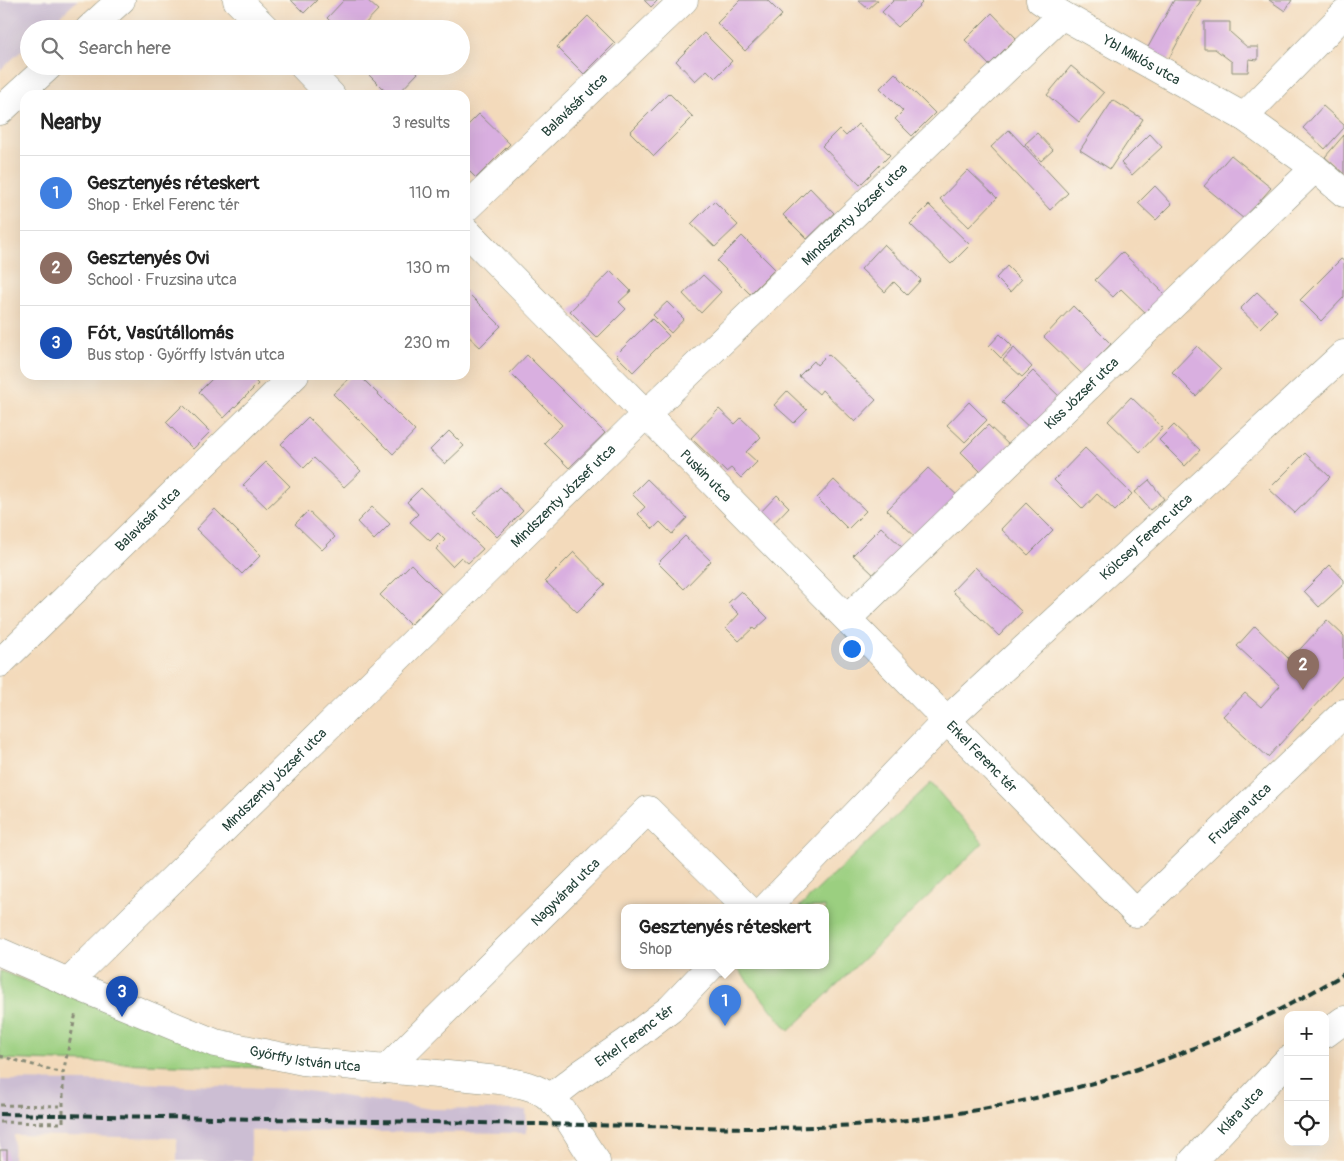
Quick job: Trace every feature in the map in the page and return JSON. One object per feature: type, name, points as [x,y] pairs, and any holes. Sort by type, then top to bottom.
[{"type":"street","points":[[99,20],[121,0]]},
{"type":"street","points":[[237,0],[257,20]]},
{"type":"street","name":"Balavásár utca","points":[[470,204],[684,0]]},
{"type":"street","name":"Ybl Miklós utca","points":[[1040,0],[1062,15],[1244,118],[1315,168],[1344,193]]},
{"type":"street","points":[[1244,118],[1344,14]]},
{"type":"street","name":"Mindszenty József utca","points":[[75,985],[646,414],[1062,15]]},
{"type":"street","points":[[22,90],[38,75]]},
{"type":"street","points":[[312,75],[326,90]]},
{"type":"street","points":[[0,111],[20,92]]},
{"type":"street","name":"Kiss József utca","points":[[848,618],[1315,168]]},
{"type":"street","name":"Puskin utca","points":[[470,235],[947,720]]},
{"type":"street","name":"Kölcsey Ferenc utca","points":[[947,720],[1344,354]]},
{"type":"street","name":"Balavásár utca","points":[[0,663],[290,380]]},
{"type":"street","name":"Fruzsina utca","points":[[1136,913],[1344,713]]},
{"type":"street","name":"Erkel Ferenc tér","points":[[770,904],[947,720],[1136,913]]},
{"type":"street","name":"Nagyvárad utca","points":[[386,1069],[648,810],[743,904]]},
{"type":"street","name":"Győrffy István utca","points":[[0,952],[215,1043],[303,1061],[516,1083],[540,1091],[550,1098],[562,1111],[595,1159]]},
{"type":"street","name":"Erkel Ferenc tér","points":[[550,1098],[670,1008],[708,969]]},
{"type":"street","points":[[1329,1031],[1344,1020]]},
{"type":"street","name":"Klára utca","points":[[1193,1161],[1284,1064]]},
{"type":"path","points":[[0,1122],[63,1123],[63,1073],[75,985]]},
{"type":"path","points":[[0,1056],[63,1073]]},
{"type":"path","points":[[0,1105],[63,1106]]},
{"type":"shaded area","points":[[0,0],[78,0],[56,20],[20,20],[20,52],[0,70]]},
{"type":"shaded area","points":[[0,1080],[84,1081],[294,1089],[432,1109],[526,1110],[527,1133],[251,1131],[251,1161],[177,1161],[177,1138],[14,1135],[13,1161],[0,1161]]},
{"type":"green space","points":[[931,783],[983,843],[789,1031],[738,969],[829,969],[829,904],[802,904]]},
{"type":"green space","points":[[0,971],[263,1068],[0,1059]]},
{"type":"building","points":[[291,0],[317,0],[304,13]]},
{"type":"building","points":[[344,0],[367,0],[378,10],[369,20],[329,20],[327,18]]},
{"type":"building","points":[[644,0],[658,0],[651,7]]},
{"type":"building","points":[[740,0],[767,0],[782,15],[745,51],[717,23]]},
{"type":"building","points":[[858,0],[878,0],[868,9]]},
{"type":"building","points":[[894,0],[919,0],[922,3],[898,27],[882,12]]},
{"type":"building","points":[[1174,0],[1201,0],[1168,60],[1147,49]]},
{"type":"building","points":[[1269,0],[1292,0],[1285,11]]},
{"type":"building","points":[[992,13],[1016,38],[989,65],[965,40]]},
{"type":"building","points":[[588,16],[615,43],[584,74],[557,47]]},
{"type":"building","points":[[1204,22],[1230,22],[1230,32],[1247,47],[1258,47],[1258,60],[1249,59],[1248,72],[1232,72],[1232,62],[1215,49],[1204,49]]},
{"type":"building","points":[[704,33],[732,61],[715,78],[707,70],[695,81],[676,61]]},
{"type":"building","points":[[1071,66],[1104,93],[1079,122],[1047,95]]},
{"type":"building","points":[[895,73],[935,113],[912,136],[895,119],[903,111],[880,88]]},
{"type":"building","points":[[369,75],[416,75],[402,90],[384,90]]},
{"type":"building","points":[[669,93],[693,117],[654,156],[630,132]]},
{"type":"building","points":[[1113,100],[1143,119],[1110,169],[1080,150]]},
{"type":"building","points":[[1323,106],[1344,125],[1344,128],[1325,149],[1303,128]]},
{"type":"building","points":[[479,114],[510,144],[476,178],[470,172],[470,123]]},
{"type":"building","points":[[858,124],[890,155],[860,185],[822,146],[839,129],[846,136]]},
{"type":"building","points":[[1009,130],[1068,193],[1050,210],[991,147]]},
{"type":"building","points":[[1037,133],[1053,150],[1041,161],[1025,144]]},
{"type":"building","points":[[1150,134],[1162,147],[1132,175],[1121,163]]},
{"type":"building","points":[[1344,135],[1344,174],[1325,157]]},
{"type":"building","points":[[1231,155],[1271,188],[1244,219],[1204,186]]},
{"type":"building","points":[[968,170],[997,198],[969,227],[940,199]]},
{"type":"building","points":[[1155,186],[1172,204],[1156,220],[1138,203]]},
{"type":"building","points":[[810,188],[834,213],[807,239],[783,215]]},
{"type":"building","points":[[714,201],[738,225],[715,247],[691,224]]},
{"type":"building","points":[[929,205],[970,245],[951,264],[910,224]]},
{"type":"building","points":[[742,236],[775,269],[750,294],[717,261]]},
{"type":"building","points":[[884,244],[921,280],[907,295],[894,282],[885,292],[861,269]]},
{"type":"building","points":[[1122,252],[1166,295],[1147,314],[1121,289],[1113,297],[1095,280]]},
{"type":"building","points":[[1341,259],[1344,261],[1344,297],[1321,321],[1300,300]]},
{"type":"building","points":[[1007,266],[1021,280],[1010,292],[996,278]]},
{"type":"building","points":[[611,271],[631,291],[619,302],[626,309],[597,338],[570,311]]},
{"type":"building","points":[[703,275],[721,292],[701,313],[683,294]]},
{"type":"building","points":[[1257,292],[1277,311],[1260,328],[1240,309]]},
{"type":"building","points":[[470,295],[501,326],[480,347],[470,338]]},
{"type":"building","points":[[667,302],[684,319],[671,333],[653,315]]},
{"type":"building","points":[[1073,306],[1111,344],[1082,374],[1044,337]]},
{"type":"building","points":[[652,319],[669,336],[633,372],[616,355]]},
{"type":"building","points":[[1000,334],[1012,346],[1001,358],[989,346]]},
{"type":"building","points":[[1197,346],[1221,369],[1196,396],[1172,372]]},
{"type":"building","points":[[1014,348],[1032,367],[1022,377],[1003,360]]},
{"type":"building","points":[[828,354],[876,400],[855,422],[822,390],[819,394],[799,376],[814,361],[817,365]]},
{"type":"building","points":[[527,355],[605,433],[569,468],[544,443],[562,425],[510,373]]},
{"type":"building","points":[[1033,371],[1061,398],[1031,429],[1002,402]]},
{"type":"building","points":[[211,380],[254,380],[258,384],[224,418],[199,392]]},
{"type":"building","points":[[348,380],[364,380],[415,431],[393,454],[333,394]]},
{"type":"building","points":[[787,391],[807,410],[794,423],[774,405]]},
{"type":"building","points":[[1131,397],[1163,428],[1140,452],[1108,421]]},
{"type":"building","points":[[969,402],[987,420],[965,442],[947,425]]},
{"type":"building","points":[[183,405],[210,432],[193,449],[166,422]]},
{"type":"building","points":[[719,409],[735,424],[741,418],[761,437],[746,452],[757,462],[741,478],[731,468],[726,472],[691,438]]},
{"type":"building","points":[[308,417],[361,471],[344,487],[314,458],[304,468],[281,444]]},
{"type":"building","points":[[988,425],[1010,446],[983,474],[961,452]]},
{"type":"building","points":[[1174,425],[1200,450],[1185,466],[1159,440]]},
{"type":"building","points":[[449,431],[464,446],[445,464],[430,450]]},
{"type":"building","points":[[1085,448],[1132,494],[1115,511],[1097,494],[1083,509],[1054,480]]},
{"type":"building","points":[[1305,453],[1330,477],[1295,513],[1269,489]]},
{"type":"building","points":[[266,462],[290,486],[267,508],[243,485]]},
{"type":"building","points":[[928,468],[960,498],[919,540],[887,510]]},
{"type":"building","points":[[647,479],[687,518],[672,534],[660,522],[653,529],[638,514],[645,507],[632,494]]},
{"type":"building","points":[[834,480],[866,511],[848,529],[817,498]]},
{"type":"building","points":[[1149,480],[1164,499],[1150,510],[1135,492]]},
{"type":"building","points":[[500,487],[523,511],[497,537],[473,513]]},
{"type":"building","points":[[421,488],[483,549],[468,563],[461,557],[452,566],[436,549],[445,540],[438,533],[430,541],[410,522],[418,514],[407,502]]},
{"type":"building","points":[[777,495],[789,507],[769,528],[757,516]]},
{"type":"building","points":[[1026,503],[1053,530],[1028,555],[1001,529]]},
{"type":"building","points":[[372,507],[390,524],[374,540],[357,522]]},
{"type":"building","points":[[215,509],[261,555],[242,574],[196,529]]},
{"type":"building","points":[[308,511],[335,537],[322,550],[295,524]]},
{"type":"building","points":[[881,527],[904,549],[876,577],[853,555]]},
{"type":"building","points":[[685,536],[711,561],[684,589],[658,563]]},
{"type":"building","points":[[574,552],[605,584],[577,612],[545,581]]},
{"type":"building","points":[[411,564],[441,594],[410,625],[380,595]]},
{"type":"building","points":[[1330,565],[1344,580],[1344,584],[1319,607],[1304,591]]},
{"type":"building","points":[[975,567],[1022,612],[999,636],[952,591]]},
{"type":"building","points":[[741,591],[768,618],[739,641],[726,628],[739,614],[728,603]]},
{"type":"building","points":[[1327,620],[1344,636],[1344,674],[1268,757],[1223,716],[1245,693],[1261,707],[1280,686],[1237,646],[1255,626],[1290,660]]},
{"type":"building","points":[[0,1150],[7,1150],[7,1161],[0,1161]]},
{"type":"railway","points":[[0,1114],[748,1128],[818,1127],[888,1122],[948,1115],[1007,1104],[1124,1074],[1237,1030],[1291,1004],[1344,974]]},
{"type":"place","name":"Gesztenyés Ovi","points":[[1303,690]]},
{"type":"place","name":"Fót, Vasútállomás","points":[[122,1017]]},
{"type":"place","name":"Gesztenyés réteskert","points":[[725,1026]]}]
